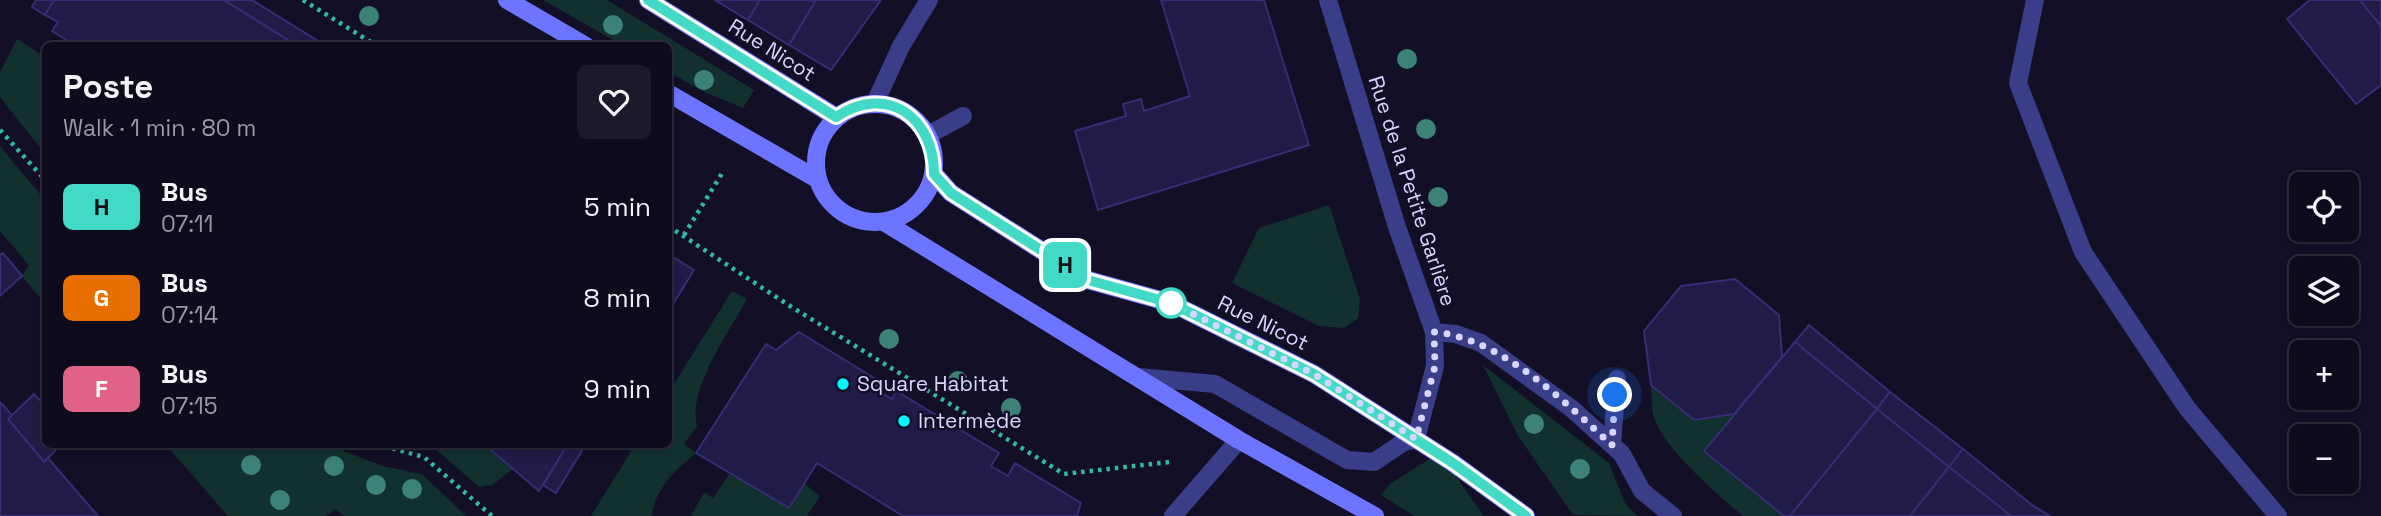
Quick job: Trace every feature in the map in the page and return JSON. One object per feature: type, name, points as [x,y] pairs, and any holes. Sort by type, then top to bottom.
[{"type":"main road","points":[[507,0],[579,42]]},
{"type":"main road","name":"Rue Nicot","points":[[648,0],[836,117]]},
{"type":"main road","points":[[672,95],[817,179]]},
{"type":"main road","points":[[875,103],[906,111],[928,135],[934,154],[934,174],[922,200],[899,218],[884,222],[850,218],[835,208],[824,195],[817,179],[815,165],[820,139],[836,117],[848,109],[875,103]]},
{"type":"main road","name":"Rue Nicot","points":[[934,174],[951,193],[1088,280],[1171,303],[1314,374],[1416,439],[1526,516]]},
{"type":"main road","points":[[884,222],[1239,440],[1375,516]]},
{"type":"street","points":[[875,103],[901,46],[929,0]]},
{"type":"street","name":"Rue de la Petite Garlière","points":[[1328,0],[1397,227],[1434,332],[1435,366],[1416,439]]},
{"type":"street","points":[[2035,0],[2018,83],[2083,252],[2187,408],[2278,516]]},
{"type":"street","points":[[928,135],[962,116]]},
{"type":"street","points":[[1434,332],[1471,340],[1506,359],[1571,408],[1622,454],[1643,491],[1673,516]]},
{"type":"street","points":[[1139,377],[1215,384],[1347,460],[1374,462],[1404,442],[1416,439]]},
{"type":"street","points":[[1612,445],[1616,379]]},
{"type":"street","points":[[1173,516],[1239,440]]},
{"type":"path","points":[[303,0],[371,42]]},
{"type":"path","points":[[0,130],[42,177]]},
{"type":"path","points":[[684,235],[729,162]]},
{"type":"path","points":[[672,228],[790,306],[1064,474],[1170,462]]},
{"type":"path","points":[[391,448],[424,457],[492,516]]},
{"type":"green space","points":[[543,0],[607,0],[754,90],[743,108],[702,91],[672,74],[672,42],[617,42]]},
{"type":"green space","points":[[17,39],[42,55],[42,150],[0,97],[0,72]]},
{"type":"green space","points":[[0,146],[42,196],[42,300],[22,276],[29,265],[0,231]]},
{"type":"green space","points":[[1329,205],[1360,299],[1358,318],[1344,328],[1319,326],[1232,283],[1259,228]]},
{"type":"green space","points":[[732,291],[747,299],[712,361],[698,395],[697,426],[684,444],[696,453],[674,473],[662,489],[652,516],[591,516],[633,448],[672,448],[672,387]]},
{"type":"green space","points":[[1483,365],[1609,463],[1625,503],[1637,516],[1573,515],[1518,436]]},
{"type":"green space","points":[[1651,385],[1694,420],[1734,414],[1704,452],[1784,516],[1743,516],[1693,471],[1660,431],[1653,414]]},
{"type":"green space","points":[[169,448],[339,448],[382,466],[422,474],[466,516],[344,516],[335,509],[326,516],[228,516]]},
{"type":"green space","points":[[434,448],[488,448],[513,469],[492,485],[479,487]]},
{"type":"green space","points":[[1439,453],[1484,516],[1414,516],[1381,495],[1390,484]]},
{"type":"green space","points":[[730,473],[789,508],[804,483],[820,496],[807,516],[691,516],[704,492],[713,498]]},
{"type":"building","points":[[36,0],[54,0],[45,15],[32,7]]},
{"type":"building","points":[[54,0],[224,0],[292,42],[70,42],[52,31],[58,22],[45,15]]},
{"type":"building","points":[[224,0],[252,0],[320,42],[292,42]]},
{"type":"building","points":[[715,0],[760,0],[748,20]]},
{"type":"building","points":[[760,0],[815,2],[789,45],[748,20]]},
{"type":"building","points":[[811,0],[881,0],[831,70],[789,45],[815,2]]},
{"type":"building","points":[[1161,0],[1264,0],[1309,145],[1098,210],[1075,131],[1126,116],[1123,104],[1141,99],[1144,111],[1190,96]]},
{"type":"building","points":[[2310,0],[2360,0],[2381,26],[2381,85],[2356,104],[2287,19]]},
{"type":"building","points":[[2360,0],[2381,0],[2381,26]]},
{"type":"building","points":[[3,253],[22,276],[0,296],[0,255]]},
{"type":"building","points":[[672,256],[694,270],[672,306]]},
{"type":"building","points":[[1735,279],[1779,315],[1782,357],[1734,414],[1694,420],[1651,385],[1644,331],[1681,286]]},
{"type":"building","points":[[1809,325],[1890,392],[1877,409],[1795,342]]},
{"type":"building","points":[[799,332],[879,381],[875,389],[892,399],[896,391],[999,453],[991,466],[1008,476],[1015,463],[1081,503],[1077,516],[903,516],[817,463],[789,508],[696,453],[766,344],[776,350]]},
{"type":"building","points":[[1795,342],[1877,409],[1790,516],[1784,516],[1704,451]]},
{"type":"building","points":[[1890,392],[1963,449],[1949,467],[1877,409]]},
{"type":"building","points":[[34,394],[42,403],[42,448],[58,448],[44,462],[8,419]]},
{"type":"building","points":[[0,402],[12,415],[8,419],[44,462],[48,458],[98,516],[0,516]]},
{"type":"building","points":[[1877,409],[1949,467],[1910,516],[1790,516]]},
{"type":"building","points":[[489,448],[566,448],[539,491]]},
{"type":"building","points":[[566,448],[584,448],[556,493],[543,485]]},
{"type":"building","points":[[1963,449],[2032,505],[2050,516],[2011,516],[1949,467]]},
{"type":"building","points":[[1949,467],[1986,496],[2011,516],[1910,516]]},
{"type":"bus line","name":"H","points":[[648,0],[836,117],[848,109],[875,103],[906,111],[928,135],[934,154],[934,174],[951,193],[1088,280],[1171,303],[1314,374],[1453,463],[1526,516]]},
{"type":"place","name":"Square Habitat","points":[[843,384]]},
{"type":"place","name":"Intermède","points":[[904,421]]},
{"type":"route","points":[[1171,303],[1314,374],[1416,439],[1435,366],[1434,332],[1456,334],[1481,343],[1571,408],[1612,445],[1615,395]]}]
